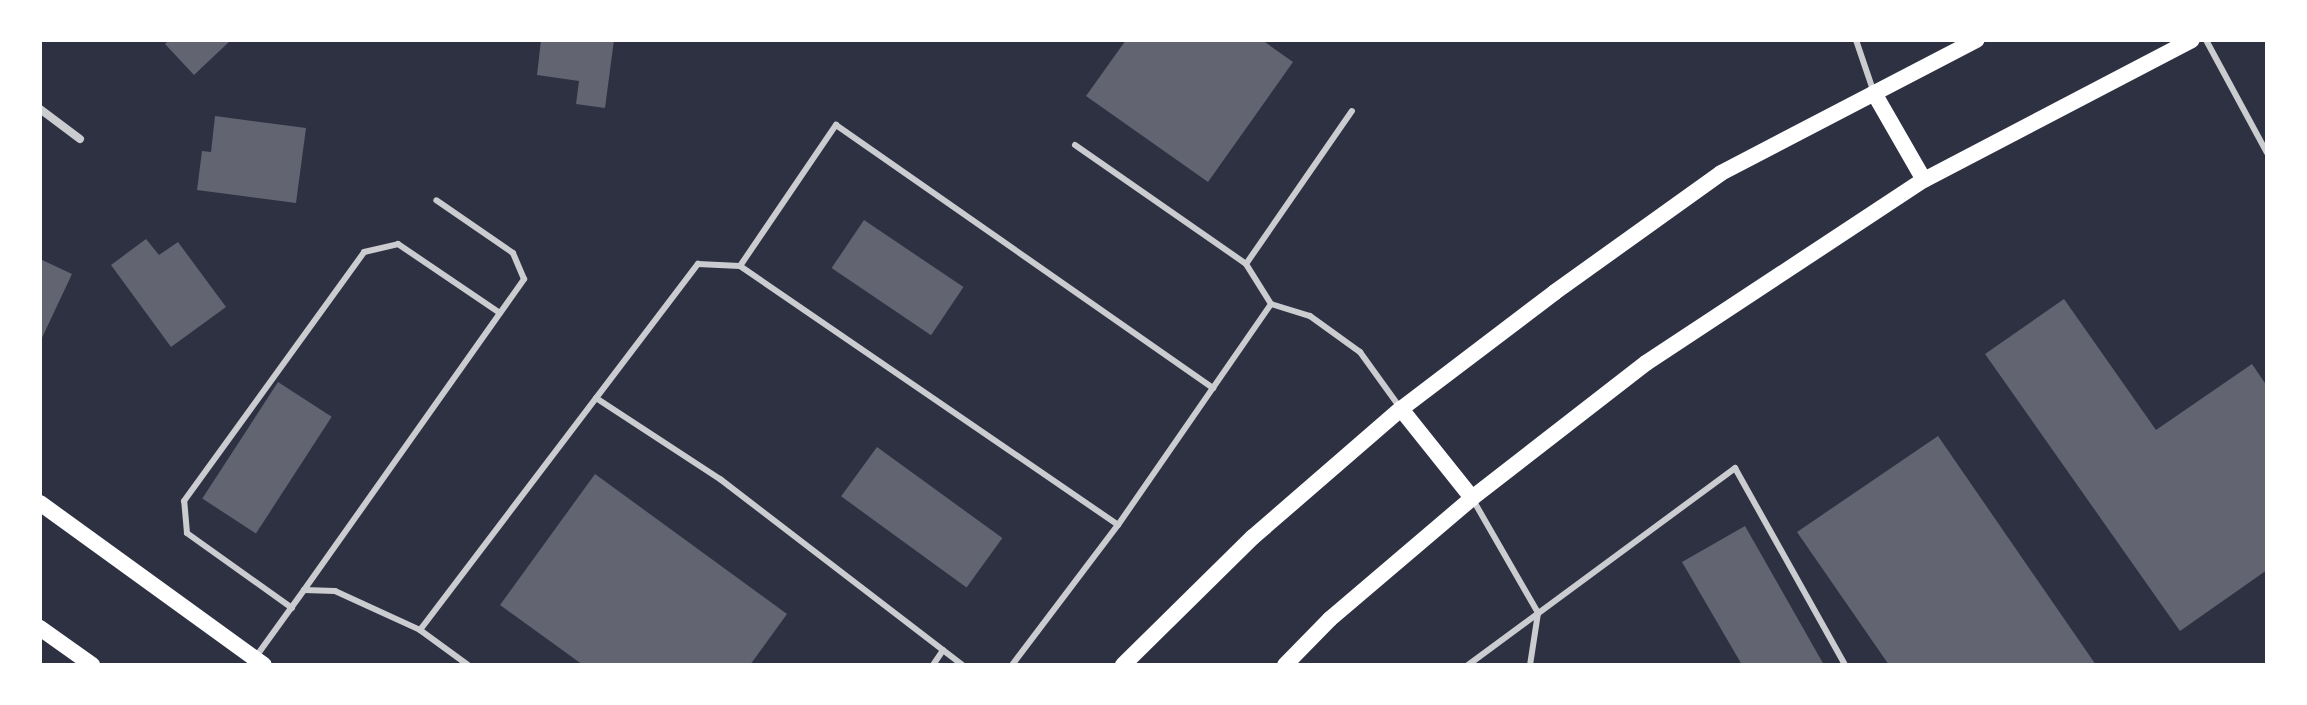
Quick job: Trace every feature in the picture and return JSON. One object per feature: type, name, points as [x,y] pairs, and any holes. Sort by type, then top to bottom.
[{"type":"main road","points":[[1123,665],[1253,537],[1401,409],[1721,173],[1976,40]]},
{"type":"main road","points":[[1285,665],[1330,619],[1472,498],[1646,363],[1924,180],[2192,40]]},
{"type":"main road","points":[[1874,93],[1924,180]]},
{"type":"main road","points":[[1401,409],[1472,498]]},
{"type":"main road","points":[[40,503],[256,663]]},
{"type":"main road","points":[[40,628],[92,665]]},
{"type":"street","points":[[40,109],[80,139]]},
{"type":"lane","points":[[1856,40],[1874,93]]},
{"type":"lane","points":[[2206,40],[2267,153]]},
{"type":"lane","points":[[1246,264],[1352,111]]},
{"type":"lane","points":[[740,266],[836,125],[1213,388]]},
{"type":"lane","points":[[1075,145],[1246,264],[1271,304],[1310,316],[1360,352],[1401,409]]},
{"type":"lane","points":[[256,663],[304,590],[524,279],[513,253],[436,200]]},
{"type":"lane","points":[[292,608],[187,533],[184,501],[364,252],[398,244],[500,313]]},
{"type":"lane","points":[[420,630],[698,264],[740,266],[1118,525]]},
{"type":"lane","points":[[1012,665],[1118,525],[1271,304]]},
{"type":"lane","points":[[596,398],[720,479],[962,665]]},
{"type":"lane","points":[[1468,665],[1735,468],[1845,665]]},
{"type":"lane","points":[[1472,498],[1538,613],[1530,665]]},
{"type":"lane","points":[[304,590],[335,591],[420,630],[468,665]]},
{"type":"lane","points":[[933,665],[943,650]]},
{"type":"building","points":[[169,40],[231,40],[194,75],[165,44]]},
{"type":"building","points":[[541,40],[614,40],[605,108],[576,104],[579,81],[537,75]]},
{"type":"building","points":[[1126,40],[1262,40],[1293,62],[1208,182],[1086,96]]},
{"type":"building","points":[[215,116],[306,128],[296,203],[197,190],[202,151],[211,152]]},
{"type":"building","points":[[864,220],[963,287],[931,335],[832,268]]},
{"type":"building","points":[[146,239],[159,255],[178,242],[226,307],[171,347],[111,265]]},
{"type":"building","points":[[40,259],[72,274],[40,342]]},
{"type":"building","points":[[2064,299],[2156,430],[2252,364],[2267,386],[2267,570],[2180,631],[1985,354]]},
{"type":"building","points":[[278,382],[332,417],[256,533],[202,499]]},
{"type":"building","points":[[1938,436],[2096,665],[1889,665],[1797,532]]},
{"type":"building","points":[[877,447],[1002,538],[967,587],[841,496]]},
{"type":"building","points":[[595,474],[787,614],[750,665],[583,665],[500,605]]},
{"type":"building","points":[[1745,526],[1824,665],[1742,665],[1682,562]]}]
